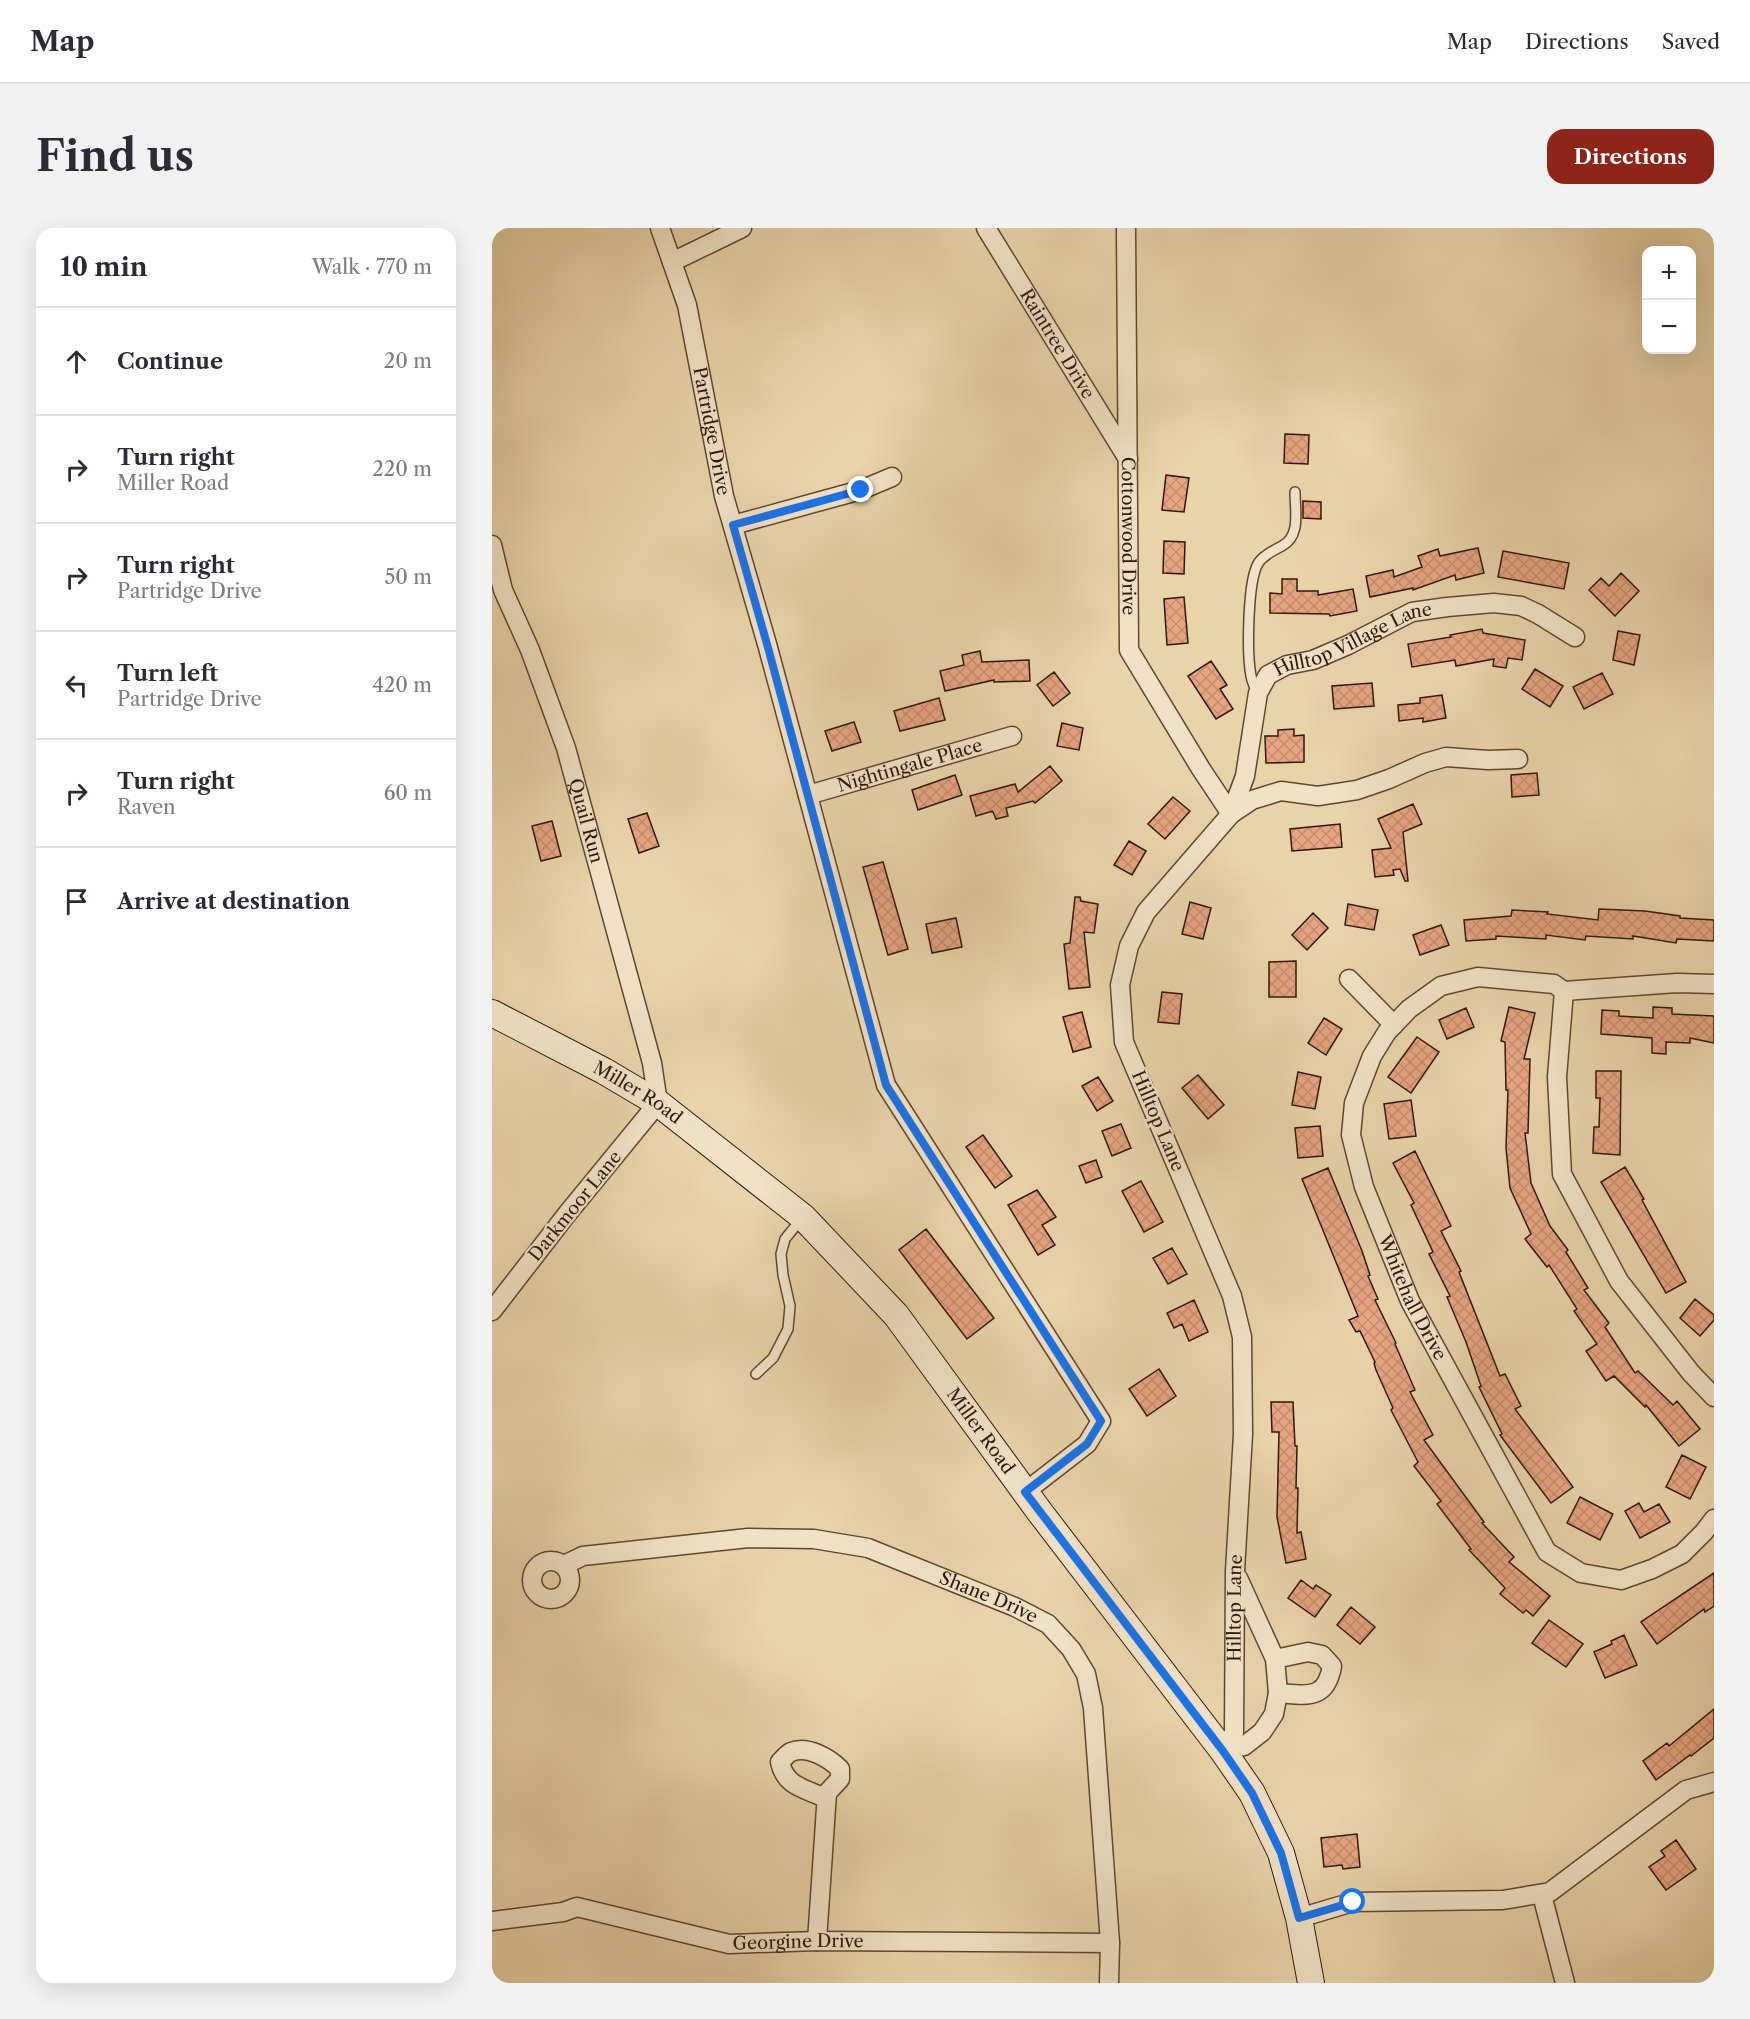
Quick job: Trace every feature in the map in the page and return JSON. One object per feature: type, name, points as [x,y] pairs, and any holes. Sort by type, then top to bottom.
[{"type":"street","name":"Partridge Drive","points":[[660,228],[687,305],[724,496],[767,644],[886,1085],[1101,1421],[1087,1444],[1025,1492]]},
{"type":"street","points":[[672,262],[741,228]]},
{"type":"street","name":"Raintree Drive","points":[[986,228],[1128,460]]},
{"type":"street","name":"Cottonwood Drive","points":[[1126,228],[1129,650],[1231,814]]},
{"type":"street","points":[[733,525],[861,490],[892,477]]},
{"type":"street","name":"Quail Run","points":[[492,545],[503,590],[530,650],[566,747],[652,1063],[658,1103]]},
{"type":"street","name":"Hilltop Village Lane","points":[[1231,814],[1245,776],[1258,693],[1268,675],[1287,665],[1312,660],[1348,645],[1412,612],[1494,603],[1521,606],[1539,614],[1575,637]]},
{"type":"street","name":"Nightingale Place","points":[[808,795],[1012,736]]},
{"type":"street","name":"Hilltop Lane","points":[[1223,1751],[1234,1733],[1235,1571],[1243,1434],[1242,1337],[1232,1296],[1124,1042],[1120,985],[1129,946],[1146,912],[1231,814],[1252,800],[1281,791],[1318,796],[1357,790],[1446,757],[1488,760],[1518,759]]},
{"type":"street","name":"Whitehall Drive","points":[[1714,984],[1677,983],[1564,991],[1554,984],[1479,976],[1441,986],[1409,1009],[1394,1025],[1372,1056],[1354,1102],[1351,1135],[1364,1187],[1410,1300],[1547,1552],[1581,1573],[1621,1580],[1652,1569],[1682,1554],[1714,1519]]},
{"type":"street","points":[[1349,979],[1394,1025]]},
{"type":"street","points":[[1564,991],[1557,1077],[1562,1174],[1618,1281],[1691,1373],[1714,1397]]},
{"type":"street","name":"Miller Road","points":[[492,1014],[604,1071],[658,1103],[803,1217],[896,1315],[1025,1492],[1223,1751],[1252,1793],[1281,1853],[1299,1918],[1311,1983]]},
{"type":"street","name":"Darkmoor Lane","points":[[492,1311],[567,1214],[658,1103]]},
{"type":"street","name":"Shane Drive","points":[[564,1565],[583,1556],[748,1538],[814,1539],[868,1548],[1016,1607],[1048,1624],[1071,1649],[1086,1674],[1093,1708],[1110,1943],[1109,1983]]},
{"type":"street","points":[[1223,1751],[1244,1746],[1262,1732],[1274,1714],[1278,1693],[1275,1659],[1235,1571]]},
{"type":"street","points":[[1275,1659],[1308,1652],[1322,1655],[1332,1666],[1330,1678],[1323,1690],[1309,1695],[1278,1693]]},
{"type":"street","points":[[1299,1918],[1353,1902],[1503,1900],[1542,1895],[1550,1892],[1686,1790],[1714,1782]]},
{"type":"street","points":[[817,1941],[827,1793]]},
{"type":"street","points":[[1542,1895],[1565,1983]]},
{"type":"street","name":"Georgine Drive","points":[[492,1921],[563,1912],[577,1907],[729,1944],[817,1941],[1110,1943]]},
{"type":"lane","points":[[1258,693],[1251,679],[1248,658],[1253,576],[1259,562],[1289,542],[1293,536],[1296,524],[1295,492]]},
{"type":"lane","points":[[756,1374],[773,1358],[788,1329],[790,1306],[783,1275],[782,1254],[785,1239],[803,1217]]},
{"type":"building","points":[[1285,434],[1309,435],[1308,464],[1284,463]]},
{"type":"building","points":[[1166,475],[1189,478],[1184,512],[1162,510]]},
{"type":"building","points":[[1303,501],[1321,502],[1321,519],[1303,518]]},
{"type":"building","points":[[1164,541],[1185,542],[1184,574],[1163,573]]},
{"type":"building","points":[[1478,548],[1484,573],[1456,580],[1455,575],[1413,590],[1413,588],[1370,597],[1366,576],[1393,570],[1394,577],[1422,567],[1418,556],[1438,549],[1440,556]]},
{"type":"building","points":[[1503,551],[1569,563],[1564,589],[1498,577]]},
{"type":"building","points":[[1621,573],[1639,591],[1615,616],[1589,590],[1601,578],[1609,586]]},
{"type":"building","points":[[1282,579],[1297,579],[1297,591],[1318,591],[1318,595],[1353,589],[1357,611],[1330,616],[1329,614],[1270,613],[1270,593],[1282,594]]},
{"type":"building","points":[[1184,597],[1188,643],[1167,645],[1164,599]]},
{"type":"building","points":[[1482,629],[1483,633],[1525,640],[1522,660],[1508,658],[1506,668],[1493,666],[1494,659],[1456,666],[1455,660],[1412,667],[1408,644]]},
{"type":"building","points":[[1618,631],[1640,635],[1634,665],[1613,660]]},
{"type":"building","points":[[980,651],[982,662],[1029,660],[1030,681],[994,682],[994,680],[945,691],[940,671],[964,665],[962,655]]},
{"type":"building","points":[[1211,661],[1227,685],[1220,689],[1233,709],[1216,719],[1188,676]]},
{"type":"building","points":[[1535,669],[1563,686],[1550,707],[1522,689]]},
{"type":"building","points":[[1054,672],[1070,693],[1053,706],[1037,685]]},
{"type":"building","points":[[1602,673],[1613,694],[1584,709],[1573,687]]},
{"type":"building","points":[[1372,683],[1374,706],[1334,709],[1332,686]]},
{"type":"building","points":[[1442,695],[1446,718],[1423,722],[1423,718],[1399,721],[1398,705],[1420,703],[1420,698]]},
{"type":"building","points":[[939,698],[945,720],[900,731],[894,711]]},
{"type":"building","points":[[854,722],[861,742],[832,751],[825,731]]},
{"type":"building","points":[[1062,723],[1083,728],[1079,750],[1057,746]]},
{"type":"building","points":[[1294,729],[1294,736],[1304,735],[1304,762],[1266,763],[1265,736],[1278,736],[1278,730]]},
{"type":"building","points":[[1050,766],[1062,781],[1035,803],[1033,801],[1006,808],[1008,816],[996,819],[991,812],[993,811],[976,816],[970,796],[1015,784],[1018,792]]},
{"type":"building","points":[[1537,773],[1539,795],[1512,797],[1511,775]]},
{"type":"building","points":[[955,775],[962,795],[918,810],[912,790]]},
{"type":"building","points":[[1173,797],[1190,811],[1165,839],[1148,824]]},
{"type":"building","points":[[1413,804],[1422,824],[1403,832],[1408,881],[1405,881],[1400,869],[1393,870],[1394,875],[1375,877],[1372,850],[1391,848],[1378,819]]},
{"type":"building","points":[[647,813],[659,846],[639,853],[628,819]]},
{"type":"building","points":[[552,821],[561,856],[541,861],[532,826]]},
{"type":"building","points":[[1340,824],[1342,847],[1292,851],[1290,829]]},
{"type":"building","points":[[1129,841],[1146,851],[1132,875],[1114,865]]},
{"type":"building","points":[[883,862],[908,949],[888,955],[863,867]]},
{"type":"building","points":[[1075,897],[1080,897],[1081,901],[1098,904],[1094,933],[1084,932],[1090,987],[1069,989],[1064,944],[1070,943]]},
{"type":"building","points":[[1190,902],[1211,908],[1203,939],[1182,934]]},
{"type":"building","points":[[1348,904],[1378,910],[1374,930],[1345,925]]},
{"type":"building","points":[[1599,909],[1645,911],[1680,916],[1680,918],[1714,920],[1714,941],[1677,939],[1676,943],[1633,936],[1633,939],[1586,936],[1585,940],[1546,935],[1546,939],[1496,936],[1496,939],[1466,941],[1464,920],[1511,916],[1512,910],[1548,912],[1547,914],[1598,920]]},
{"type":"building","points":[[1313,913],[1328,928],[1307,950],[1292,935]]},
{"type":"building","points":[[956,918],[962,947],[932,953],[926,924]]},
{"type":"building","points":[[1441,925],[1449,945],[1420,955],[1413,935]]},
{"type":"building","points":[[1296,961],[1296,997],[1269,997],[1269,962]]},
{"type":"building","points":[[1162,992],[1182,994],[1179,1024],[1158,1022]]},
{"type":"building","points":[[1509,1007],[1535,1013],[1524,1059],[1530,1059],[1528,1133],[1525,1133],[1531,1183],[1550,1226],[1568,1250],[1566,1252],[1588,1288],[1584,1290],[1609,1323],[1605,1327],[1635,1373],[1638,1371],[1673,1405],[1677,1401],[1700,1429],[1679,1446],[1646,1405],[1645,1407],[1614,1376],[1606,1381],[1586,1351],[1597,1344],[1574,1311],[1577,1309],[1549,1265],[1547,1267],[1525,1239],[1531,1234],[1510,1188],[1506,1148],[1508,1090],[1506,1090],[1505,1042],[1501,1041]]},
{"type":"building","points":[[1653,1007],[1672,1008],[1672,1014],[1714,1016],[1714,1043],[1690,1038],[1690,1043],[1666,1042],[1666,1054],[1652,1053],[1652,1038],[1601,1034],[1602,1010],[1619,1011],[1619,1016],[1653,1018]]},
{"type":"building","points":[[1466,1008],[1474,1027],[1447,1039],[1439,1020]]},
{"type":"building","points":[[1082,1012],[1091,1047],[1073,1052],[1063,1017]]},
{"type":"building","points":[[1324,1018],[1342,1029],[1326,1055],[1308,1043]]},
{"type":"building","points":[[1417,1037],[1439,1052],[1411,1093],[1388,1077]]},
{"type":"building","points":[[1596,1071],[1621,1071],[1620,1155],[1593,1153],[1594,1127],[1599,1127],[1600,1098],[1596,1098]]},
{"type":"building","points":[[1298,1072],[1321,1077],[1315,1109],[1292,1105]]},
{"type":"building","points":[[1198,1075],[1224,1105],[1208,1119],[1182,1088]]},
{"type":"building","points":[[1098,1077],[1113,1101],[1097,1111],[1082,1086]]},
{"type":"building","points":[[1411,1100],[1416,1136],[1389,1139],[1384,1104]]},
{"type":"building","points":[[1121,1124],[1131,1148],[1112,1156],[1102,1131]]},
{"type":"building","points":[[1320,1126],[1323,1156],[1298,1158],[1295,1128]]},
{"type":"building","points":[[983,1135],[1012,1176],[995,1188],[966,1147]]},
{"type":"building","points":[[1415,1151],[1451,1226],[1441,1231],[1461,1271],[1459,1272],[1500,1376],[1505,1374],[1521,1406],[1515,1409],[1573,1487],[1551,1503],[1500,1435],[1502,1434],[1479,1387],[1481,1386],[1466,1342],[1447,1297],[1450,1296],[1429,1254],[1433,1252],[1411,1205],[1414,1203],[1393,1163]]},
{"type":"building","points":[[1096,1160],[1102,1177],[1086,1183],[1079,1166]]},
{"type":"building","points":[[1625,1167],[1686,1282],[1666,1293],[1601,1182]]},
{"type":"building","points":[[1328,1168],[1362,1251],[1370,1275],[1368,1276],[1378,1299],[1375,1300],[1415,1390],[1410,1392],[1433,1435],[1424,1440],[1484,1522],[1482,1523],[1514,1557],[1509,1562],[1550,1596],[1533,1616],[1526,1610],[1523,1613],[1500,1594],[1505,1588],[1469,1550],[1471,1549],[1437,1504],[1441,1501],[1414,1466],[1418,1462],[1391,1410],[1393,1408],[1376,1370],[1375,1362],[1360,1331],[1356,1332],[1349,1320],[1358,1316],[1302,1179]]},
{"type":"building","points":[[1141,1181],[1163,1222],[1144,1232],[1122,1191]]},
{"type":"building","points":[[1037,1190],[1056,1217],[1042,1225],[1055,1245],[1038,1255],[1008,1205]]},
{"type":"building","points":[[926,1229],[994,1318],[967,1339],[899,1250]]},
{"type":"building","points":[[1172,1248],[1187,1274],[1168,1284],[1153,1258]]},
{"type":"building","points":[[1695,1299],[1714,1315],[1714,1320],[1700,1336],[1680,1318]]},
{"type":"building","points":[[1194,1300],[1208,1332],[1189,1341],[1182,1324],[1174,1328],[1167,1313]]},
{"type":"building","points":[[1159,1369],[1176,1396],[1147,1416],[1129,1389]]},
{"type":"building","points":[[1271,1402],[1293,1402],[1295,1446],[1297,1446],[1297,1533],[1301,1532],[1306,1559],[1286,1563],[1277,1517],[1279,1432],[1272,1432]]},
{"type":"building","points":[[1682,1455],[1706,1467],[1690,1499],[1666,1487]]},
{"type":"building","points":[[1580,1497],[1613,1514],[1600,1540],[1567,1523]]},
{"type":"building","points":[[1639,1503],[1644,1512],[1659,1504],[1670,1522],[1640,1538],[1625,1511]]},
{"type":"building","points":[[1714,1573],[1714,1606],[1705,1612],[1704,1609],[1657,1644],[1641,1622]]},
{"type":"building","points":[[1301,1580],[1313,1589],[1316,1585],[1331,1595],[1315,1617],[1288,1598]]},
{"type":"building","points":[[1351,1607],[1375,1627],[1360,1644],[1337,1625]]},
{"type":"building","points":[[1549,1620],[1583,1644],[1566,1667],[1532,1643]]},
{"type":"building","points":[[1624,1635],[1637,1665],[1605,1678],[1594,1652],[1612,1644],[1611,1641]]},
{"type":"building","points":[[1714,1709],[1714,1738],[1656,1780],[1643,1761],[1667,1743],[1669,1746]]},
{"type":"building","points":[[1357,1834],[1360,1867],[1343,1869],[1342,1865],[1324,1867],[1321,1838]]},
{"type":"building","points":[[1676,1840],[1696,1869],[1666,1890],[1649,1867],[1665,1856],[1661,1851]]},
{"type":"route","points":[[861,490],[733,525],[886,1085],[1101,1421],[1087,1444],[1025,1492],[1223,1751],[1252,1793],[1281,1853],[1299,1918],[1353,1902]]}]
